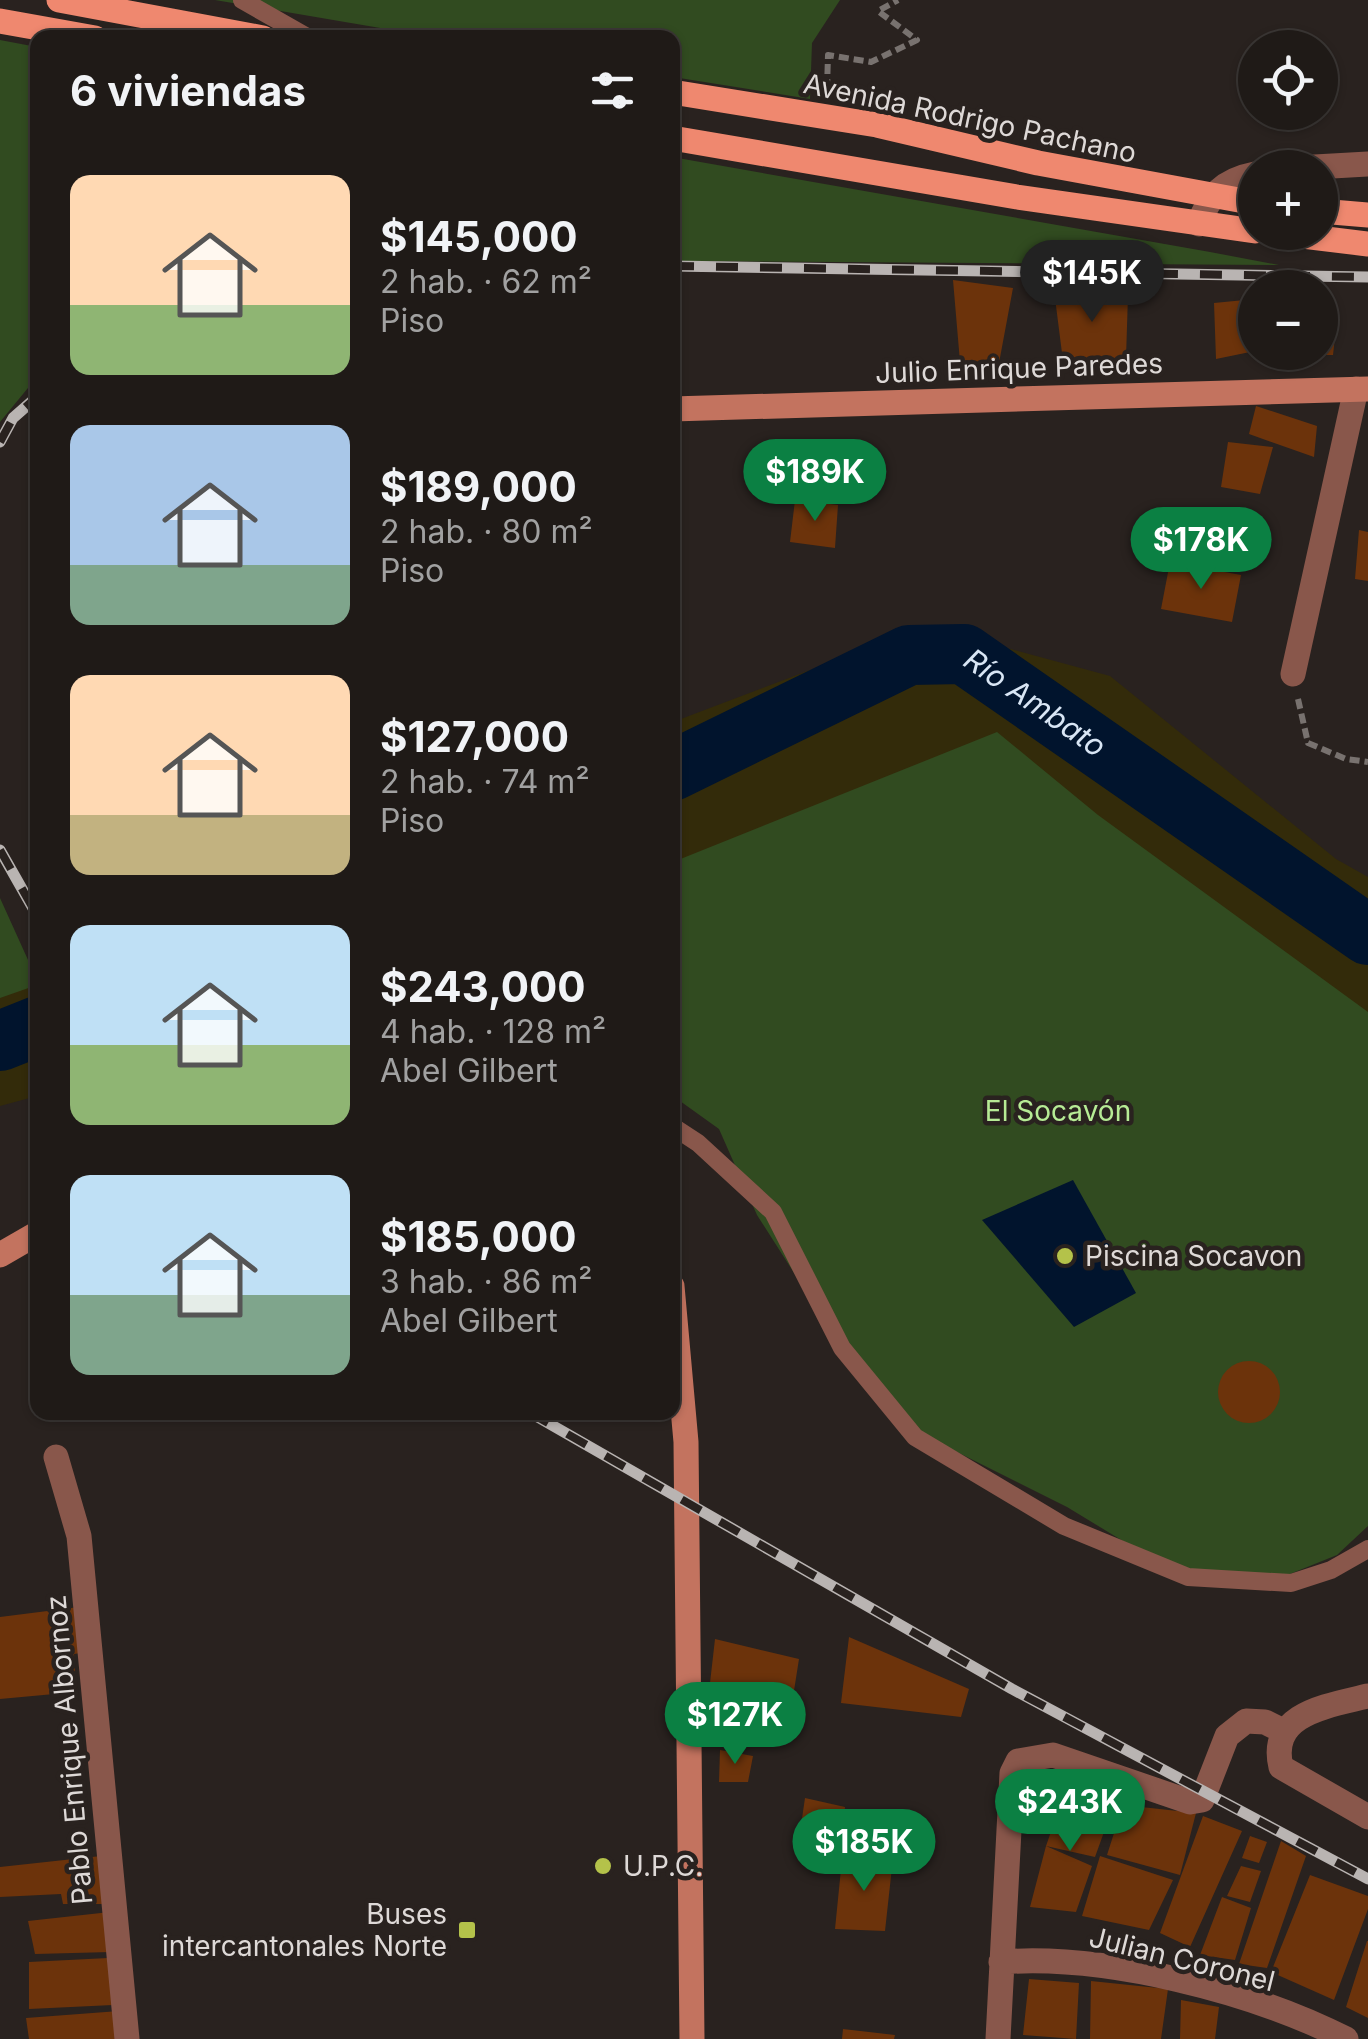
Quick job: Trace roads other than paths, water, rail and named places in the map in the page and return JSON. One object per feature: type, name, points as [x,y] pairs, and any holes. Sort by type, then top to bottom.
[{"type":"main road","points":[[59,0],[220,30]]},
{"type":"main road","points":[[0,21],[50,30]]},
{"type":"main road","name":"Avenida Rodrigo Pachano","points":[[680,93],[826,117],[1238,201]]},
{"type":"main road","points":[[680,139],[1238,229]]},
{"type":"main road","points":[[1338,212],[1368,215]]},
{"type":"main road","points":[[1338,240],[1368,244]]},
{"type":"main road","name":"Julio Enrique Paredes","points":[[680,409],[1362,389]]},
{"type":"main road","points":[[0,1255],[30,1238]]},
{"type":"main road","points":[[680,1375],[686,1442],[692,2039]]},
{"type":"street","points":[[1338,166],[1368,164]]},
{"type":"street","points":[[1198,224],[1208,197],[1238,178]]},
{"type":"street","points":[[1292,674],[1362,389]]},
{"type":"street","name":"Pablo Enrique Albornoz","points":[[56,1457],[79,1536],[127,2039]]},
{"type":"street","points":[[1368,1696],[1309,1710],[1283,1731],[1276,1748],[1281,1767],[1368,1817]]},
{"type":"street","points":[[998,2039],[1012,1773],[1018,1761],[1053,1756],[1190,1802],[1202,1800],[1228,1736],[1246,1721],[1266,1722],[1283,1731]]},
{"type":"street","name":"Julian Coronel","points":[[1001,1962],[1040,1959],[1122,1970],[1208,1990],[1338,2037]]},
{"type":"lane","points":[[242,0],[295,30]]},
{"type":"lane","points":[[680,1131],[773,1212],[842,1348],[914,1437],[1064,1526],[1188,1578],[1291,1583],[1331,1570],[1368,1549]]},
{"type":"water","name":"Piscina Socavon","points":[[1073,1180],[1136,1293],[1074,1327],[982,1220]]},
{"type":"waterway","name":"Río Ambato","points":[[680,767],[909,655],[964,654],[1368,935]]},
{"type":"waterway","name":"Río Ambato","points":[[0,1041],[30,1029]]},
{"type":"railway","points":[[680,266],[1368,277]]},
{"type":"railway","points":[[0,442],[13,418],[30,403]]},
{"type":"railway","points":[[0,850],[30,903]]},
{"type":"railway","points":[[543,1420],[1012,1689],[1368,1879]]},
{"type":"place","name":"Piscina Socavon","points":[[1065,1256]]},
{"type":"place","name":"U.P.C.","points":[[603,1866]]},
{"type":"place","name":"Buses intercantonales Norte","points":[[467,1930]]},
{"type":"park label","name":"El Socavón","points":[[1058,1111]]}]
